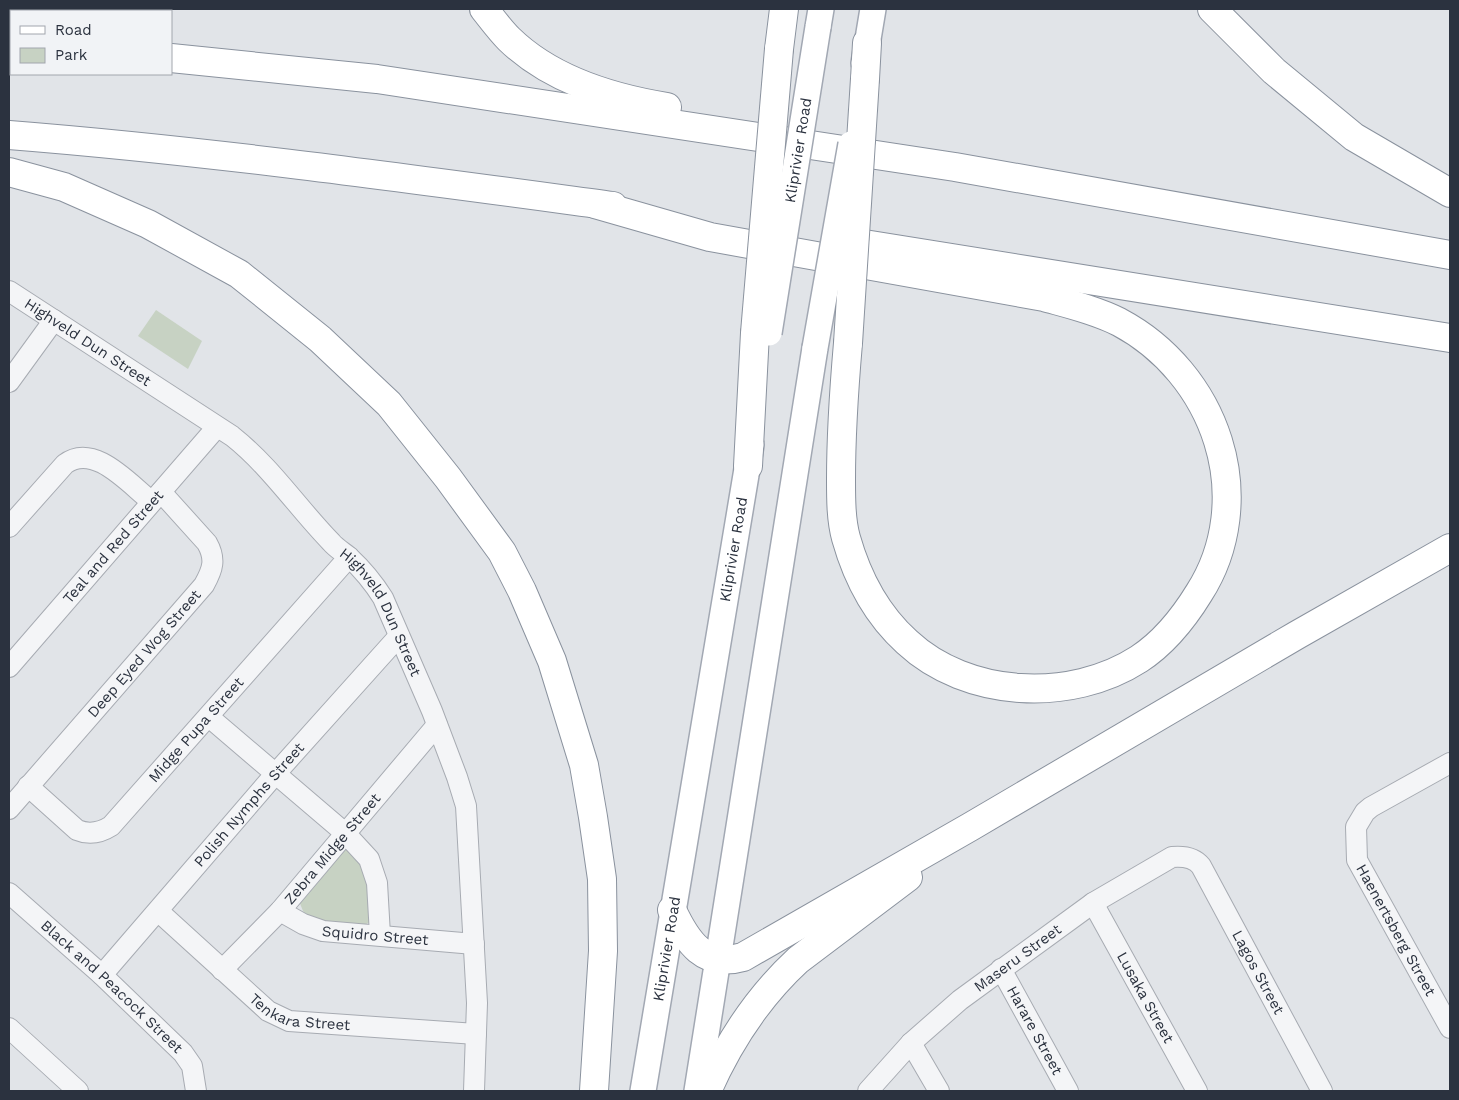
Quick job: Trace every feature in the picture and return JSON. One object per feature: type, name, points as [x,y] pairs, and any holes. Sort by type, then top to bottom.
[{"type":"highway","points":[[484,9],[509,39],[542,65],[574,82],[649,104],[924,148],[1046,182]]},
{"type":"highway","points":[[748,466],[762,333],[779,49],[784,9]]},
{"type":"highway","points":[[1212,9],[1274,71],[1354,138],[1450,193]]},
{"type":"highway","points":[[595,204],[710,237],[1044,297],[1090,310],[1120,323],[1153,344],[1179,369],[1206,408],[1223,456],[1226,479],[1225,524],[1217,558],[1210,576],[1183,619],[1151,650],[1132,663],[1074,685],[1011,687],[972,679],[939,664],[908,643],[879,611],[862,583],[845,535],[841,504],[841,461],[843,395],[848,343],[864,79],[867,43]]},
{"type":"highway","points":[[172,58],[386,81],[1046,182],[1450,255]]},
{"type":"highway","points":[[9,134],[104,142],[375,172],[699,218],[1450,338]]},
{"type":"highway","points":[[9,172],[64,187],[148,224],[239,274],[320,339],[389,404],[448,478],[502,552],[522,591],[552,661],[584,765],[593,817],[602,880],[603,951],[594,1091]]},
{"type":"highway","points":[[672,910],[682,932],[689,941],[698,950],[718,960],[733,960],[755,951],[1450,548]]},
{"type":"highway","points":[[707,1091],[737,1032],[783,974],[798,960],[970,828]]},
{"type":"main road","points":[[867,43],[873,9]]},
{"type":"main road","name":"Kliprivier Road","points":[[762,333],[819,18]]},
{"type":"main road","points":[[696,1091],[815,348],[864,79]]},
{"type":"main road","name":"Kliprivier Road","points":[[643,1091],[748,466]]},
{"type":"street","name":"Highveld Dun Street","points":[[9,291],[232,436],[266,465],[332,543],[349,557],[373,582],[391,613],[437,725],[466,806],[477,1003],[474,1091]]},
{"type":"street","points":[[9,382],[54,320]]},
{"type":"street","name":"Teal and Red Street","points":[[9,667],[217,427]]},
{"type":"street","points":[[9,527],[65,464],[72,458],[81,456],[100,460],[156,497]]},
{"type":"street","name":"Deep Eyed Wog Street","points":[[9,809],[204,584],[212,571],[212,551],[207,543],[156,497]]},
{"type":"street","name":"Midge Pupa Street","points":[[28,786],[77,830],[85,833],[104,830],[110,826],[209,717],[349,557]]},
{"type":"street","name":"Polish Nymphs Street","points":[[102,974],[277,772],[399,636]]},
{"type":"street","points":[[209,717],[277,772],[345,833],[369,859],[377,883],[380,935]]},
{"type":"street","name":"Zebra Midge Street","points":[[222,970],[280,910],[437,725]]},
{"type":"street","name":"Haenertsberg Street","points":[[1450,763],[1371,807],[1360,819],[1356,828],[1357,860],[1450,1028]]},
{"type":"street","name":"Maseru Street","points":[[868,1091],[911,1043],[960,1000],[1001,969],[1093,903],[1172,857],[1189,858]]},
{"type":"street","name":"Lagos Street","points":[[1189,858],[1201,866],[1322,1091]]},
{"type":"street","name":"Black and Peacock Street","points":[[9,893],[102,974],[183,1053],[192,1066],[196,1091]]},
{"type":"street","name":"Lusaka Street","points":[[1093,903],[1197,1091]]},
{"type":"street","name":"Squidro Street","points":[[280,910],[302,924],[318,929],[474,944]]},
{"type":"street","name":"Tenkara Street","points":[[158,911],[268,1012],[289,1021],[476,1034]]},
{"type":"street","name":"Harare Street","points":[[1001,969],[1068,1091]]},
{"type":"street","points":[[9,1028],[78,1091]]},
{"type":"street","points":[[911,1043],[939,1091]]},
{"type":"green space","points":[[156,310],[202,341],[188,369],[138,336]]},
{"type":"green space","points":[[345,847],[369,867],[370,922],[364,925],[348,926],[308,918],[299,901]]}]
